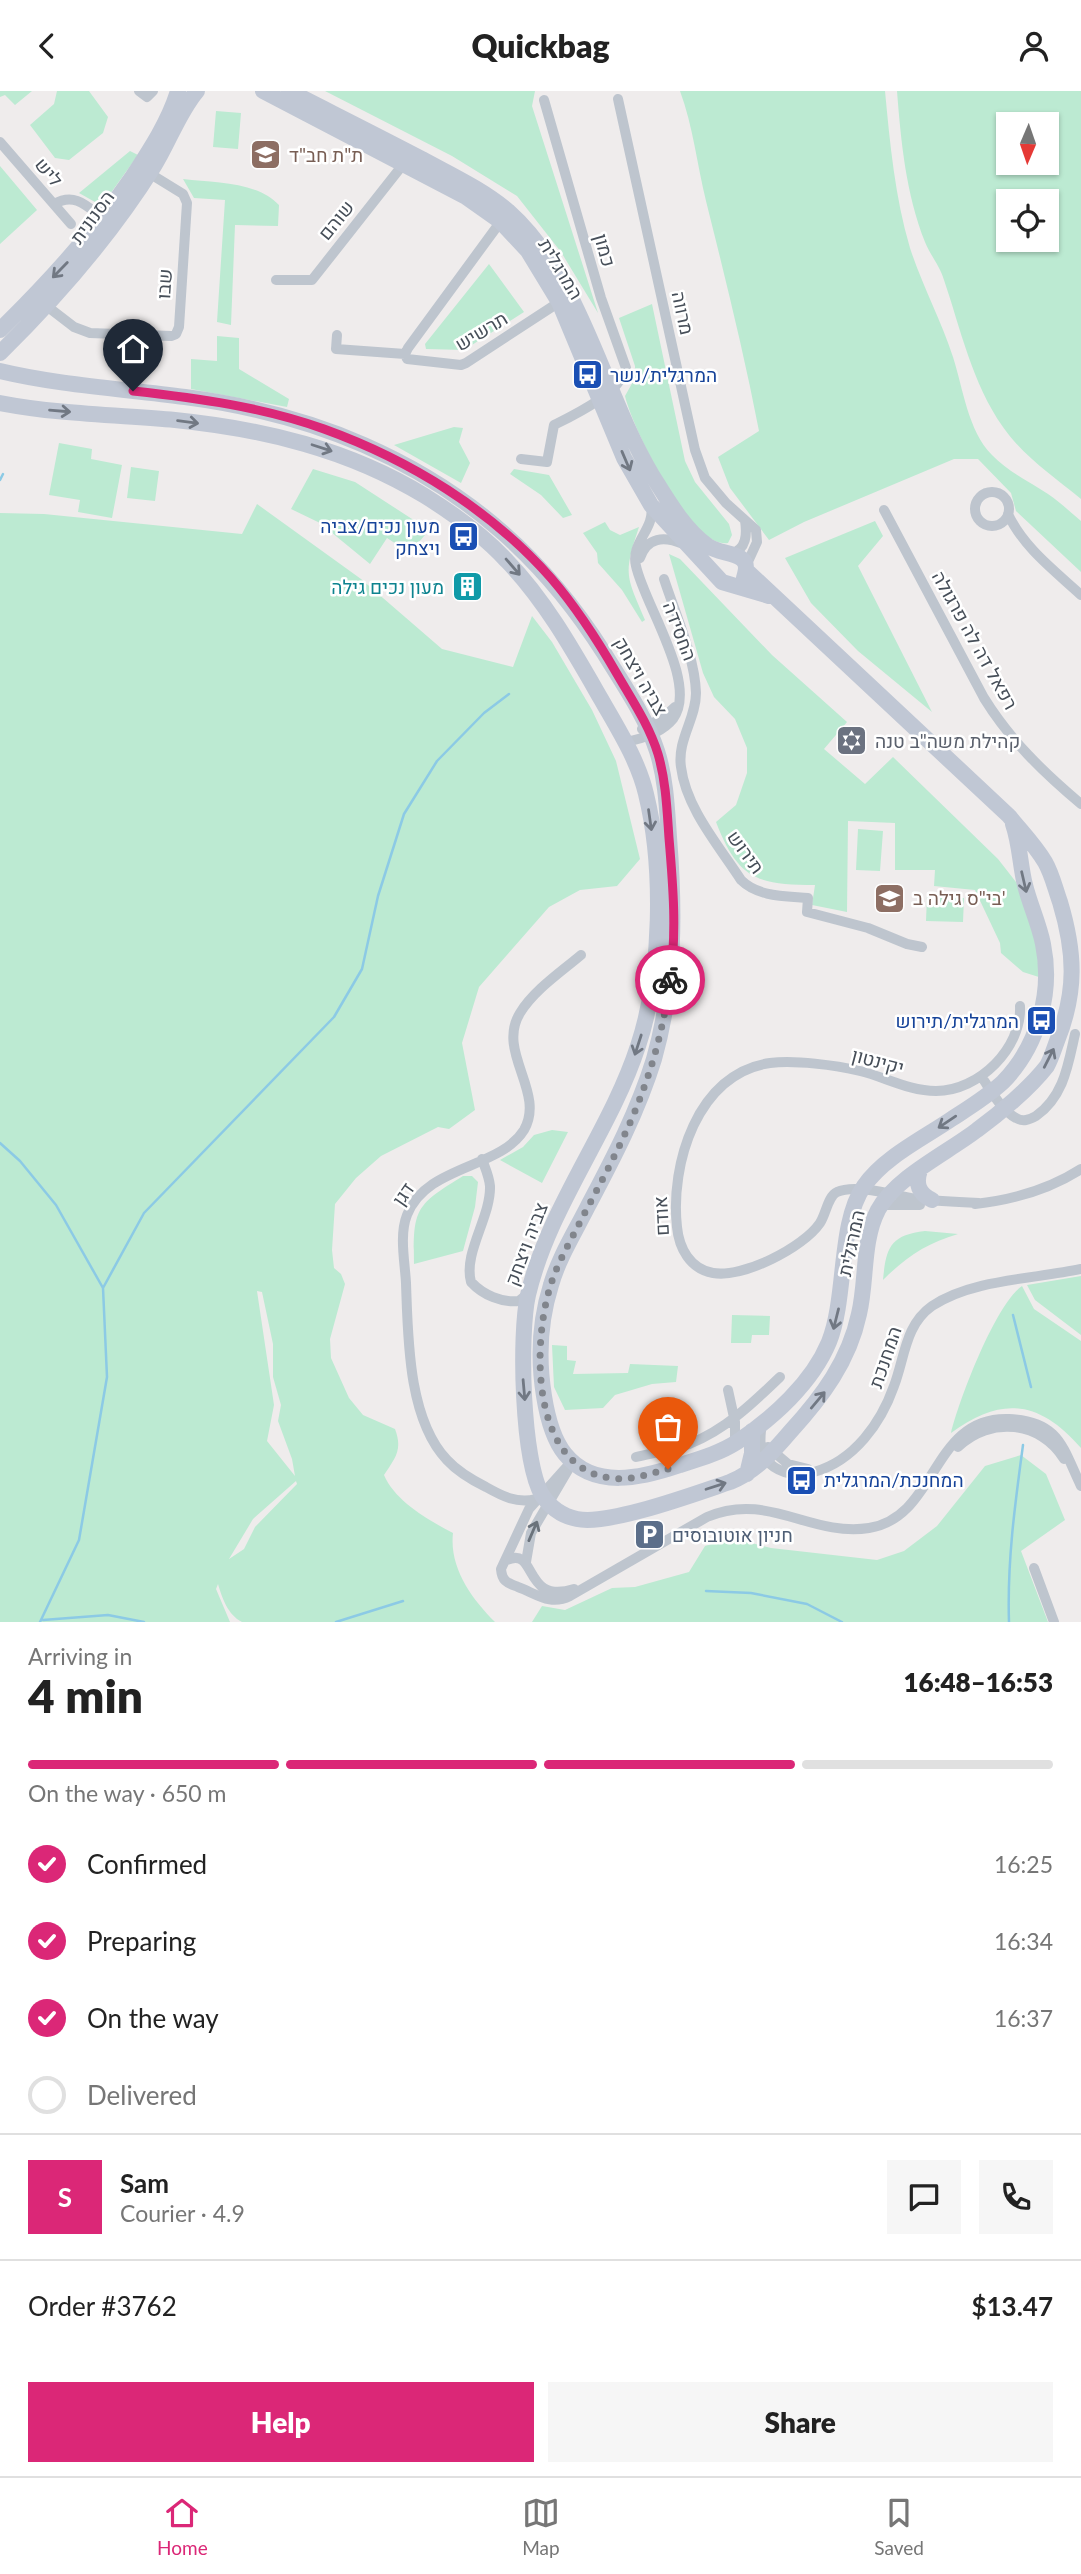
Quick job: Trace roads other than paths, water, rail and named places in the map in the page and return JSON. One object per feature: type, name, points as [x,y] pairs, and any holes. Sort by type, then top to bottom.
[{"type":"street","points":[[139,91],[147,97],[153,91]]},
{"type":"street","name":"הסנונית","points":[[144,170],[178,91]]},
{"type":"street","name":"הסנונית","points":[[0,353],[48,307],[197,91]]},
{"type":"street","name":"המרגלית","points":[[262,91],[408,159]]},
{"type":"street","name":"המרגלית","points":[[289,91],[408,159],[466,197],[504,216],[564,299],[605,394],[631,472],[651,505],[716,574]]},
{"type":"street","name":"מרווה","points":[[618,99],[695,450],[705,478],[726,503],[756,530],[757,542],[746,568]]},
{"type":"street","name":"כמון","points":[[544,100],[601,298],[624,356],[624,375],[605,394]]},
{"type":"street","name":"ליש","points":[[0,142],[71,225]]},
{"type":"street","name":"שוהם","points":[[275,280],[312,280],[408,159]]},
{"type":"street","name":"שבו","points":[[48,307],[74,327],[90,333],[176,334],[179,327],[187,203],[183,194],[144,170]]},
{"type":"street","points":[[54,204],[70,198],[81,200],[108,222]]},
{"type":"street","name":"תרשיש","points":[[405,354],[504,216]]},
{"type":"street","name":"הסנונית","points":[[3,325],[108,222]]},
{"type":"street","name":"תרשיש","points":[[405,354],[407,359],[413,361],[461,365],[564,299]]},
{"type":"street","name":"תרשיש","points":[[337,335],[336,349],[405,354]]},
{"type":"street","name":"צביה ויצחק","points":[[0,371],[218,402],[273,414],[323,428],[417,471],[452,492],[493,523],[551,579],[593,635],[649,730],[660,764],[667,801],[673,889],[673,963],[666,1012],[642,1094],[557,1268],[547,1301],[541,1349],[544,1398],[554,1436],[572,1461]]},
{"type":"street","points":[[521,459],[547,461],[554,425],[605,394]]},
{"type":"street","name":"המרגלית","points":[[605,394],[666,498],[706,545],[728,554]]},
{"type":"street","name":"צביה ויצחק","points":[[0,403],[256,431],[329,450],[398,480],[458,519],[512,565],[560,632],[625,743],[646,793],[653,838],[657,917],[652,986],[642,1034],[628,1073],[549,1233],[529,1293],[524,1322],[523,1378],[533,1466],[542,1499]]},
{"type":"street","points":[[1030,546],[996,525],[985,524],[976,516],[976,504],[980,497],[987,493],[999,494],[1007,502],[1008,514],[1019,533],[1081,595]]},
{"type":"street","name":"החסידה","points":[[625,743],[671,721],[678,701],[679,681],[673,660],[635,565],[636,551],[651,524],[651,505]]},
{"type":"street","name":"רפאל דה לה פרגולה","points":[[884,510],[1001,724],[1031,760],[1081,804]]},
{"type":"street","points":[[996,525],[1004,521],[1008,514]]},
{"type":"street","points":[[728,554],[740,558],[746,568],[741,581],[732,585],[722,582],[716,574],[716,565],[728,554],[737,552],[746,539],[745,520]]},
{"type":"street","points":[[639,575],[640,556],[649,543],[662,538],[686,545]]},
{"type":"street","name":"המרגלית","points":[[542,1499],[570,1517],[597,1520],[691,1495],[747,1474],[769,1455],[824,1394],[845,1355],[860,1313],[869,1244],[883,1203],[920,1170],[977,1130],[1027,1087],[1048,1064],[1069,1008],[1073,976],[1071,942],[1045,863],[1009,815],[746,568]]},
{"type":"street","name":"תירוש","points":[[664,579],[688,655],[696,695],[681,742],[684,783],[696,810],[741,880],[749,888],[759,892],[808,898],[807,912],[868,928],[906,944],[922,947]]},
{"type":"street","name":"המרגלית","points":[[732,585],[775,598]]},
{"type":"street","points":[[673,660],[688,655]]},
{"type":"street","name":"המרגלית","points":[[572,1461],[592,1473],[612,1479],[625,1479],[717,1453],[758,1431],[813,1370],[830,1339],[840,1301],[858,1197],[883,1166],[992,1091],[1013,1071],[1027,1050],[1038,1024],[1046,982],[1042,937],[1027,895],[1017,836],[1009,815]]},
{"type":"street","name":"דגן","points":[[542,1499],[525,1501],[507,1498],[459,1471],[433,1442],[417,1396],[407,1300],[404,1223],[412,1205],[437,1181],[516,1140],[526,1126],[530,1108],[512,1041],[520,1013],[545,985],[582,955]]},
{"type":"street","points":[[1020,1006],[1020,1027],[1015,1037],[981,1076],[1004,1108],[1018,1119],[1026,1120],[1045,1108],[1063,1082],[1075,1034]]},
{"type":"street","name":"יקינטון","points":[[729,1082],[757,1066],[790,1063],[859,1071],[925,1090],[957,1088],[981,1076]]},
{"type":"street","name":"אודם","points":[[729,1082],[716,1092],[701,1112],[689,1135],[678,1171],[678,1237],[693,1264],[701,1270],[722,1274],[744,1271],[809,1235],[820,1223],[832,1196],[837,1192],[858,1197]]},
{"type":"street","points":[[482,1159],[488,1174],[489,1193],[472,1256],[470,1275],[477,1289],[507,1301],[519,1301],[529,1293]]},
{"type":"street","points":[[858,1197],[871,1195],[883,1203],[979,1203],[1031,1192],[1058,1182],[1081,1169]]},
{"type":"street","points":[[920,1170],[919,1188],[923,1195],[932,1200]]},
{"type":"street","points":[[883,1203],[932,1200],[979,1203]]},
{"type":"street","name":"המחנכת","points":[[769,1455],[776,1468],[806,1474],[839,1460],[861,1442],[877,1423],[895,1385],[912,1327],[930,1307],[965,1290],[1081,1269]]},
{"type":"street","points":[[507,1301],[524,1322]]},
{"type":"street","points":[[636,1457],[687,1444],[707,1435],[735,1417],[780,1377]]},
{"type":"street","points":[[728,1390],[735,1417],[735,1444]]},
{"type":"street","points":[[735,1417],[758,1431],[769,1455]]},
{"type":"street","points":[[572,1461],[520,1527],[501,1569],[502,1577],[508,1584],[549,1600],[565,1599],[707,1517],[730,1509],[755,1508],[809,1522],[856,1529],[883,1525],[893,1520],[915,1500],[944,1455],[964,1432],[975,1425],[995,1419],[1024,1421],[1049,1432],[1065,1448],[1081,1486]]},
{"type":"street","points":[[747,1474],[758,1431]]},
{"type":"street","points":[[507,1498],[520,1527]]},
{"type":"street","points":[[516,1586],[526,1582],[531,1533],[542,1499]]},
{"type":"street","points":[[507,1560],[517,1557],[528,1567],[538,1585],[549,1590],[561,1592],[583,1587]]},
{"type":"street","points":[[1034,1568],[1054,1622]]},
{"type":"waterway","points":[[0,480],[3,474]]},
{"type":"waterway","points":[[103,1288],[144,1213],[334,1017],[362,969],[378,896],[404,814],[437,761],[484,713],[509,694]]},
{"type":"waterway","points":[[0,1143],[20,1161],[56,1205],[103,1288],[107,1377],[79,1540],[40,1622]]},
{"type":"waterway","points":[[1013,1315],[1031,1387]]},
{"type":"waterway","points":[[1009,1622],[1010,1555],[1023,1445]]},
{"type":"waterway","points":[[706,1591],[751,1593],[807,1604],[842,1622]]},
{"type":"waterway","points":[[336,1622],[403,1601]]},
{"type":"waterway","points":[[43,1620],[108,1615],[144,1622]]},
{"type":"place","name":"ת\"ת חב\"ד","points":[[266,155]]},
{"type":"place","name":"המרגלית/נשר","points":[[587,375]]},
{"type":"place","name":"מעון נכים/צביה ויצחק","points":[[463,537]]},
{"type":"place","name":"מעון נכים גילה","points":[[467,587]]},
{"type":"place","name":"קהילת משה\"ב טנה","points":[[852,741]]},
{"type":"place","name":"בי\"ס גילה ב'","points":[[890,898]]},
{"type":"place","name":"המרגלית/תירוש","points":[[1042,1021]]},
{"type":"place","name":"המחנכת/המרגלית","points":[[801,1480]]},
{"type":"place","name":"חניון אוטובוסים","points":[[649,1535]]}]
